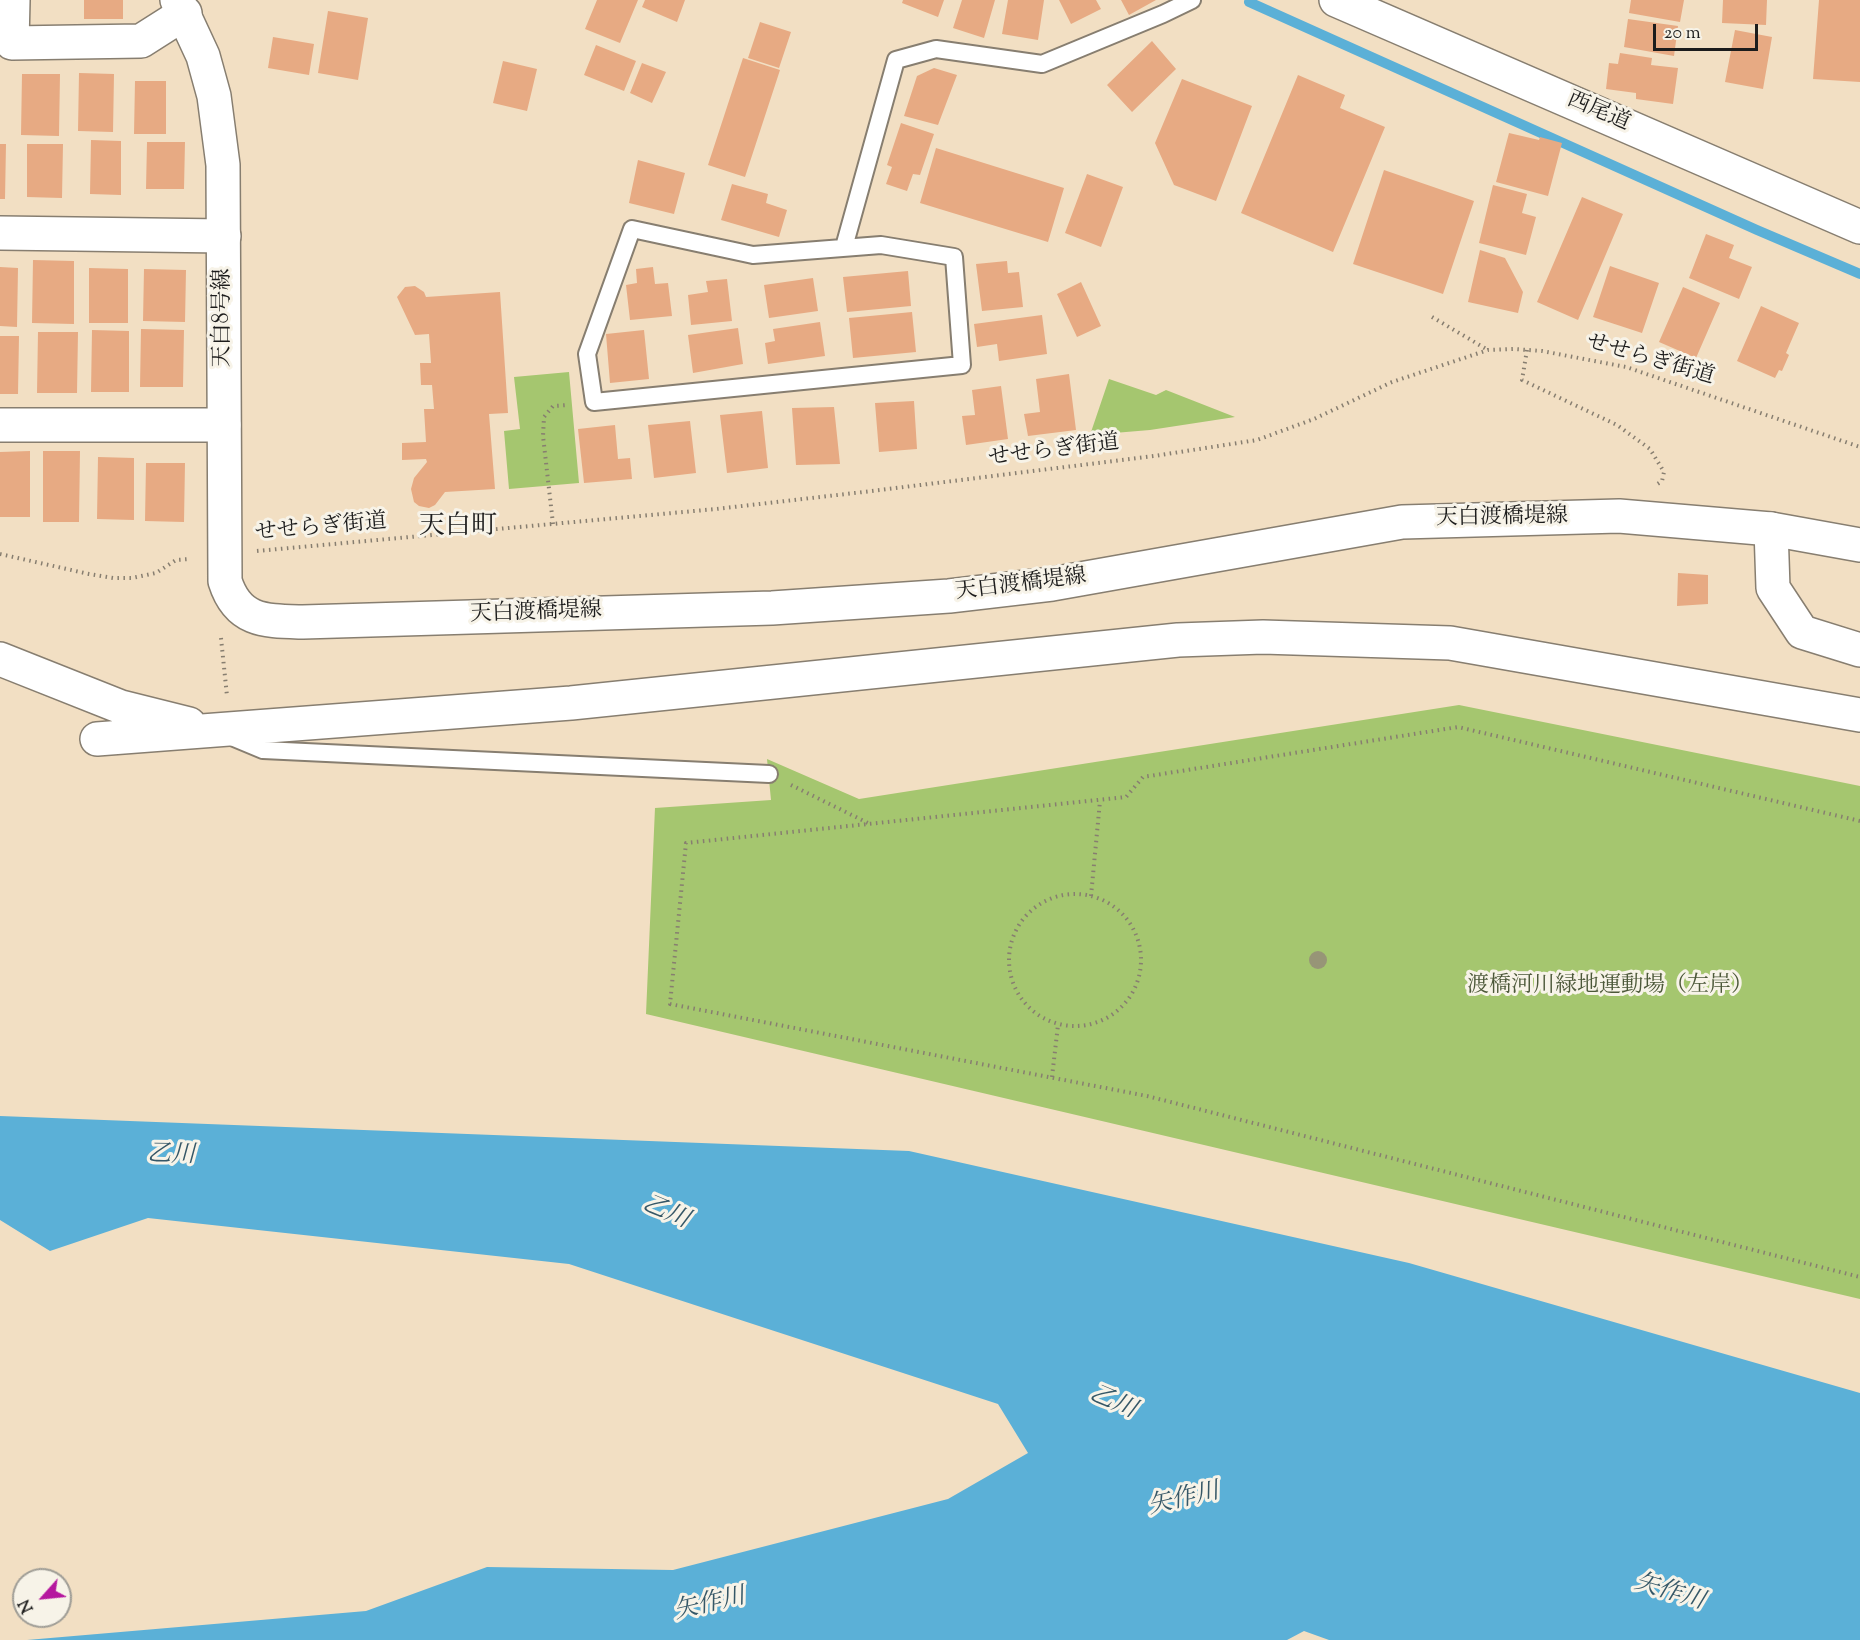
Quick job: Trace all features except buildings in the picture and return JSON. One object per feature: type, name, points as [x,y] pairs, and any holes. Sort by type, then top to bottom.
[{"type":"street","points":[[13,0],[12,43],[141,41],[181,7]]},
{"type":"street","name":"西尾道","points":[[1336,0],[1860,226]]},
{"type":"street","name":"天白8号線","points":[[181,7],[203,56],[214,96],[223,165],[223,555],[225,581],[230,597],[239,608],[251,616],[267,621]]},
{"type":"street","points":[[0,233],[224,236]]},
{"type":"street","points":[[0,425],[224,425]]},
{"type":"street","name":"天白渡橋堤線","points":[[267,621],[303,622],[772,608],[926,597],[1052,584],[1402,522],[1641,518],[1771,529],[1860,545]]},
{"type":"street","points":[[1771,529],[1773,588],[1802,632],[1860,650]]},
{"type":"street","points":[[97,739],[571,703],[1179,640],[1263,637],[1450,643],[1860,715]]},
{"type":"street","points":[[0,659],[121,707],[217,731]]},
{"type":"lane","points":[[844,247],[896,60],[936,49],[1042,64],[1192,0]]},
{"type":"lane","points":[[632,229],[753,255],[844,247],[881,245],[954,257],[962,365],[594,402],[587,354],[632,229]]},
{"type":"lane","points":[[217,731],[262,750],[769,774]]},
{"type":"path","points":[[1432,317],[1488,350]]},
{"type":"path","name":"せせらぎ街道","points":[[0,554],[89,574],[132,578],[156,573],[176,560],[872,491],[1154,456],[1257,440],[1314,419],[1392,382],[1488,350],[1527,350],[1582,357],[1626,367],[1860,447]]},
{"type":"path","points":[[1527,350],[1522,380],[1617,425],[1650,449],[1664,472],[1662,481],[1639,497],[1641,518]]},
{"type":"path","points":[[553,524],[543,436],[544,417],[554,406],[594,402]]},
{"type":"path","points":[[222,645],[228,701]]},
{"type":"path","points":[[1860,821],[1458,727],[1143,777],[1126,797],[1100,801],[686,843],[670,1004],[1147,1096],[1860,1277]]},
{"type":"path","points":[[769,774],[869,823]]},
{"type":"path","points":[[1091,896],[1100,801]]},
{"type":"path","points":[[1074,894],[1091,896],[1109,903],[1124,915],[1134,930],[1140,949],[1139,977],[1126,1002],[1113,1015],[1096,1024],[1077,1027],[1058,1025],[1028,1008],[1017,994],[1008,961],[1011,944],[1017,928],[1041,903],[1057,896],[1074,894]]},
{"type":"path","points":[[1052,1077],[1058,1025]]},
{"type":"green space","points":[[569,372],[579,483],[509,489],[504,431],[520,429],[514,377]]},
{"type":"green space","points":[[1109,379],[1156,395],[1166,390],[1235,417],[1150,430],[1090,435]]},
{"type":"green space","name":"渡橋河川緑地運動場（左岸）","points":[[1459,705],[1860,786],[1860,1299],[646,1014],[655,808],[771,800],[767,759],[859,799]]},
{"type":"water","points":[[0,1116],[909,1151],[1409,1263],[1860,1393],[1860,1640],[1329,1640],[1304,1631],[1287,1640],[27,1640],[366,1611],[487,1567],[673,1570],[948,1499],[1028,1453],[998,1404],[569,1264],[148,1218],[50,1251],[0,1220]]},
{"type":"waterway","points":[[1249,2],[1860,274]]},
{"type":"district","name":"天白町","points":[[458,529]]},
{"type":"water label","name":"乙川","points":[[171,1157]]},
{"type":"water label","name":"乙川","points":[[665,1214]]},
{"type":"water label","name":"乙川","points":[[1112,1404]]},
{"type":"water label","name":"矢作川","points":[[1184,1501]]},
{"type":"water label","name":"矢作川","points":[[1669,1594]]},
{"type":"water label","name":"矢作川","points":[[710,1606]]}]
